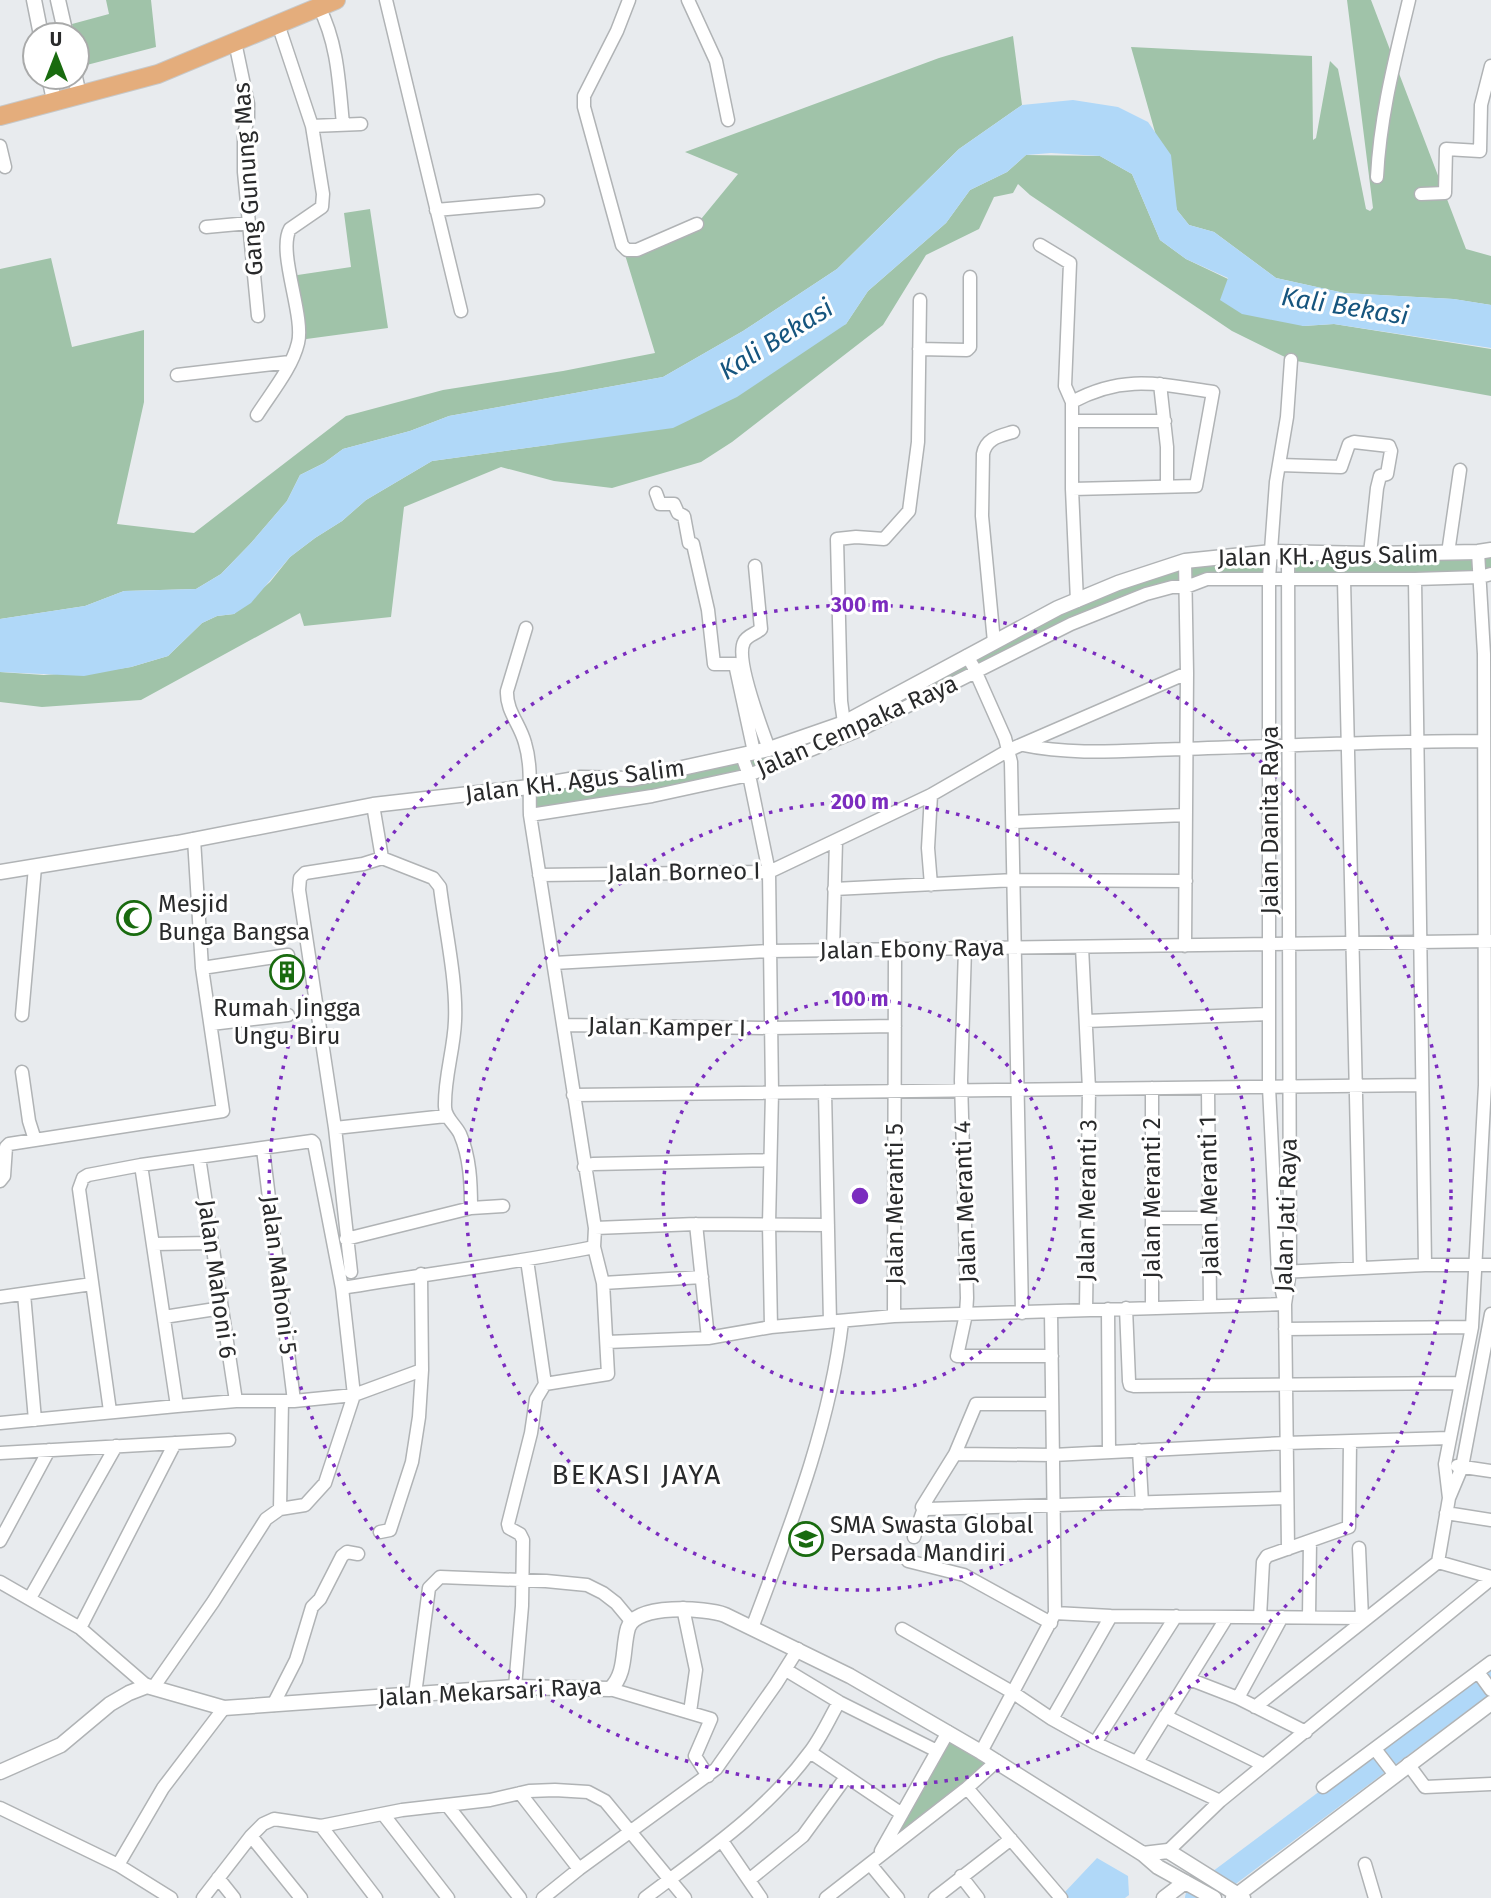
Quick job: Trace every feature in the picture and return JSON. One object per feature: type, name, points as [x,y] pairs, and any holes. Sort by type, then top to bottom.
[{"type":"main road","points":[[0,116],[158,74],[336,0]]},
{"type":"street","points":[[34,0],[38,21]]},
{"type":"street","points":[[58,0],[63,21]]},
{"type":"street","points":[[386,0],[461,311]]},
{"type":"street","points":[[629,0],[617,31],[584,96],[584,107],[622,245],[628,250],[638,250],[697,224]]},
{"type":"street","points":[[688,0],[716,61],[728,120]]},
{"type":"street","points":[[1377,177],[1379,138],[1385,102],[1409,0]]},
{"type":"street","points":[[319,8],[328,26],[338,65],[343,124]]},
{"type":"street","points":[[257,415],[290,362],[299,340],[288,264],[287,233],[322,207],[323,194],[312,125],[278,24]]},
{"type":"street","name":"Gang Gunung Mas","points":[[235,42],[248,104],[243,153],[258,316]]},
{"type":"street","points":[[1421,194],[1445,193],[1446,149],[1480,151],[1481,105],[1491,66]]},
{"type":"street","points":[[52,91],[54,100]]},
{"type":"street","points":[[78,91],[79,96]]},
{"type":"street","points":[[312,125],[361,124]]},
{"type":"street","points":[[0,146],[5,167]]},
{"type":"street","points":[[436,210],[538,201]]},
{"type":"street","points":[[206,227],[249,223]]},
{"type":"street","points":[[1040,245],[1069,261],[1065,386],[1072,402],[1072,489],[1077,601]]},
{"type":"street","points":[[919,349],[970,348],[970,277]]},
{"type":"street","points":[[844,723],[841,701],[838,539],[884,539],[909,511],[918,442],[920,300]]},
{"type":"street","name":"Jalan Danita Raya","points":[[1269,1087],[1269,578],[1276,482],[1287,417],[1292,360]]},
{"type":"street","points":[[177,375],[290,362]]},
{"type":"street","points":[[1072,402],[1114,384],[1160,384],[1213,392],[1196,486],[1072,489]]},
{"type":"street","points":[[1160,384],[1165,421],[1167,487]]},
{"type":"street","points":[[1073,421],[1165,421]]},
{"type":"street","points":[[994,642],[982,516],[983,454],[991,440],[1013,432]]},
{"type":"street","points":[[1280,465],[1341,467],[1349,444],[1389,446],[1391,451],[1387,474],[1380,476],[1377,488],[1370,554]]},
{"type":"street","points":[[1448,553],[1460,470]]},
{"type":"street","points":[[656,493],[660,504],[674,504],[678,513],[684,516],[708,610],[714,664],[735,664],[749,775],[769,872],[771,1327]]},
{"type":"street","points":[[1449,1498],[1445,1464],[1472,1327],[1488,1085],[1488,780],[1484,741],[1488,714],[1488,653],[1484,551]]},
{"type":"street","name":"Jalan KH. Agus Salim","points":[[0,872],[373,805],[529,787],[581,778],[632,779],[769,749],[844,723],[1058,608],[1118,583],[1185,561],[1272,552],[1370,554],[1484,551]]},
{"type":"street","name":"Jalan Danita Raya","points":[[1288,1087],[1289,553]]},
{"type":"street","points":[[1185,561],[1185,946]]},
{"type":"street","points":[[755,566],[761,629],[747,637],[741,649],[754,709],[769,749]]},
{"type":"street","name":"Jalan Cempaka Raya","points":[[530,815],[652,796],[749,775],[862,729],[1071,624],[1146,594],[1172,587],[1186,587],[1207,579],[1415,579],[1485,575]]},
{"type":"street","points":[[1415,579],[1425,1265]]},
{"type":"street","points":[[1344,580],[1360,1268]]},
{"type":"street","points":[[526,628],[507,691],[507,701],[525,741],[530,768],[530,815],[595,1228],[594,1247],[603,1283],[608,1374],[545,1384]]},
{"type":"street","points":[[967,656],[1009,750],[1013,822],[1022,1313]]},
{"type":"street","name":"Jalan Borneo I","points":[[539,875],[769,872],[931,794],[1009,750],[1187,673]]},
{"type":"street","points":[[1023,745],[1059,751],[1484,741]]},
{"type":"street","points":[[931,794],[928,848],[931,885]]},
{"type":"street","points":[[373,805],[382,858]]},
{"type":"street","points":[[1013,822],[1186,815]]},
{"type":"street","points":[[0,1181],[4,1176],[6,1147],[9,1144],[222,1111],[202,968],[194,839]]},
{"type":"street","points":[[833,950],[835,841]]},
{"type":"street","points":[[351,1272],[335,1128],[300,901],[300,878],[305,873],[382,858],[432,878],[440,887],[455,1006],[452,1055],[445,1093],[446,1115],[459,1132],[467,1155],[471,1208]]},
{"type":"street","points":[[22,1015],[35,867]]},
{"type":"street","points":[[834,889],[1014,880],[1185,881]]},
{"type":"street","name":"Jalan Ebony Raya","points":[[554,963],[770,951],[1488,941]]},
{"type":"street","name":"Jalan Meranti 3","points":[[1082,947],[1089,1089],[1086,1310]]},
{"type":"street","name":"Jalan Meranti 4","points":[[965,948],[962,1090],[966,1314],[957,1356],[1052,1356]]},
{"type":"street","name":"Jalan Meranti 5","points":[[894,1316],[895,949]]},
{"type":"street","points":[[202,968],[288,955]]},
{"type":"street","points":[[1086,1021],[1269,1014]]},
{"type":"street","points":[[211,1024],[288,1015]]},
{"type":"street","name":"Jalan Kamper I","points":[[564,1025],[771,1028],[895,1026]]},
{"type":"street","points":[[22,1072],[29,1121],[35,1139]]},
{"type":"street","points":[[573,1096],[1422,1086]]},
{"type":"street","name":"Jalan Jati Raya","points":[[1269,1087],[1284,1272],[1288,1549]]},
{"type":"street","name":"Jalan Jati Raya","points":[[1284,1272],[1288,1087]]},
{"type":"street","name":"Jalan Meranti 2","points":[[1152,1088],[1152,1307]]},
{"type":"street","name":"Jalan Meranti 1","points":[[1208,1088],[1210,1305]]},
{"type":"street","points":[[752,1628],[788,1531],[815,1447],[837,1365],[828,1225],[825,1092]]},
{"type":"street","points":[[335,1128],[446,1115]]},
{"type":"street","points":[[0,1772],[61,1745],[110,1704],[129,1693],[150,1687],[213,1602],[266,1519],[280,1509],[305,1505],[325,1482],[354,1395],[342,1288],[314,1143],[310,1141],[141,1165],[88,1175],[80,1183],[110,1411]]},
{"type":"street","name":"Jalan Mahoni 5","points":[[263,1149],[288,1401],[280,1509]]},
{"type":"street","name":"Jalan Mahoni 6","points":[[199,1157],[236,1401]]},
{"type":"street","points":[[584,1167],[593,1164],[770,1160]]},
{"type":"street","points":[[141,1165],[177,1406]]},
{"type":"street","points":[[346,1239],[471,1208],[503,1206]]},
{"type":"street","points":[[1152,1218],[1209,1218]]},
{"type":"street","points":[[595,1228],[696,1224],[828,1225]]},
{"type":"street","points":[[696,1224],[708,1338]]},
{"type":"street","points":[[152,1244],[212,1242]]},
{"type":"street","points":[[342,1288],[421,1274],[527,1261],[594,1247]]},
{"type":"street","points":[[515,1687],[524,1580],[522,1537],[509,1528],[508,1524],[531,1433],[536,1399],[545,1384],[527,1261]]},
{"type":"street","points":[[1284,1272],[1425,1265],[1491,1265]]},
{"type":"street","points":[[380,1532],[390,1530],[412,1462],[422,1370],[421,1274]]},
{"type":"street","points":[[603,1283],[702,1278]]},
{"type":"street","points":[[0,1297],[92,1284]]},
{"type":"street","points":[[24,1294],[35,1420]]},
{"type":"street","points":[[607,1342],[708,1338],[771,1327],[894,1316],[1285,1304]]},
{"type":"street","points":[[164,1317],[222,1308]]},
{"type":"street","points":[[1126,1308],[1130,1385],[1461,1383]]},
{"type":"street","points":[[1108,1309],[1109,1452]]},
{"type":"street","points":[[981,1752],[1053,1618],[1051,1312]]},
{"type":"street","points":[[1255,1707],[1363,1618],[1438,1562],[1449,1498],[1462,1467],[1491,1314]]},
{"type":"street","points":[[1285,1329],[1472,1327]]},
{"type":"street","points":[[0,1423],[236,1401],[288,1401],[354,1395],[422,1370]]},
{"type":"street","points":[[914,1537],[924,1508],[922,1504],[955,1454],[976,1404],[1052,1404]]},
{"type":"street","points":[[955,1454],[1053,1455],[1449,1438]]},
{"type":"street","points":[[0,1453],[229,1440]]},
{"type":"street","points":[[1260,1617],[1263,1562],[1267,1556],[1349,1527],[1350,1442]]},
{"type":"street","points":[[80,1628],[175,1443]]},
{"type":"street","points":[[30,1598],[116,1446]]},
{"type":"street","points":[[0,1541],[49,1450]]},
{"type":"street","points":[[1139,1450],[1142,1503]]},
{"type":"street","points":[[1445,1464],[1491,1471]]},
{"type":"street","points":[[924,1508],[1287,1498]]},
{"type":"street","points":[[1446,1513],[1491,1520]]},
{"type":"street","points":[[1308,1617],[1310,1541]]},
{"type":"street","points":[[1359,1548],[1363,1618]]},
{"type":"street","points":[[273,1705],[296,1660],[312,1607],[320,1599],[342,1556],[347,1552],[358,1554]]},
{"type":"street","points":[[908,1560],[964,1575],[1053,1618],[1363,1618]]},
{"type":"street","points":[[1438,1562],[1491,1578]]},
{"type":"street","points":[[415,1694],[429,1588],[440,1577],[587,1585],[603,1592],[631,1621],[651,1613],[683,1608],[716,1612],[798,1649],[948,1732],[1143,1854],[1158,1867],[1213,1898]]},
{"type":"street","points":[[1170,1852],[1220,1801],[1491,1578]]},
{"type":"street","points":[[1,1585],[30,1598],[80,1628],[150,1687]]},
{"type":"street","points":[[683,1608],[696,1670],[690,1712]]},
{"type":"street","points":[[1052,1719],[1111,1616]]},
{"type":"street","points":[[1096,1743],[1176,1616]]},
{"type":"street","points":[[1137,1762],[1227,1616]]},
{"type":"street","points":[[1238,1698],[1282,1617]]},
{"type":"street","name":"Jalan Mekarsari Raya","points":[[150,1687],[224,1708],[515,1687],[610,1689],[621,1672],[631,1621]]},
{"type":"street","points":[[902,1629],[1096,1743],[1220,1801]]},
{"type":"street","points":[[543,1898],[722,1763],[798,1649]]},
{"type":"street","points":[[1323,1787],[1491,1662]]},
{"type":"street","points":[[786,1670],[839,1702],[937,1751]]},
{"type":"street","points":[[1479,1673],[1491,1690]]},
{"type":"street","points":[[1189,1679],[1238,1698],[1306,1732]]},
{"type":"street","points":[[610,1689],[711,1718],[695,1756],[708,1776]]},
{"type":"street","points":[[645,1898],[722,1840],[771,1798],[810,1752],[839,1702]]},
{"type":"street","points":[[1143,1854],[1170,1852],[1237,1895],[1392,1771],[1408,1765],[1491,1703]]},
{"type":"street","points":[[118,1865],[163,1788],[224,1708]]},
{"type":"street","points":[[1166,1716],[1264,1765]]},
{"type":"street","points":[[875,1859],[948,1732]]},
{"type":"street","points":[[1376,1750],[1392,1771]]},
{"type":"street","points":[[810,1752],[902,1814]]},
{"type":"street","points":[[826,1898],[967,1788],[997,1761]]},
{"type":"street","points":[[1408,1765],[1425,1787],[1491,1784]]},
{"type":"street","points":[[749,1880],[803,1836],[846,1777]]},
{"type":"street","points":[[967,1788],[1061,1898]]},
{"type":"street","points":[[203,1898],[251,1836],[263,1824],[274,1819],[321,1826],[383,1814],[555,1790],[588,1792],[605,1801],[685,1898]]},
{"type":"street","points":[[520,1793],[579,1869]]},
{"type":"street","points":[[447,1805],[520,1898]]},
{"type":"street","points":[[0,1808],[118,1865],[171,1898]]},
{"type":"street","points":[[383,1814],[447,1898]]},
{"type":"street","points":[[321,1826],[376,1898]]},
{"type":"street","points":[[251,1836],[301,1898]]},
{"type":"street","points":[[934,1898],[1012,1839]]},
{"type":"street","points":[[722,1840],[761,1898]]},
{"type":"street","points":[[875,1859],[898,1898]]},
{"type":"street","points":[[1364,1864],[1375,1898]]},
{"type":"street","points":[[961,1877],[978,1898]]},
{"type":"street","points":[[218,1878],[234,1898]]},
{"type":"street","points":[[1164,1898],[1184,1881]]},
{"type":"green space","points":[[106,0],[151,0],[156,47],[91,64],[91,21],[83,21],[109,14]]},
{"type":"green space","points":[[1347,0],[1371,0],[1466,249],[1491,256],[1491,305],[1453,299],[1344,293],[1276,278],[1214,232],[1189,225],[1177,210],[1131,47],[1312,56],[1313,140],[1316,138],[1330,61],[1338,69],[1366,209],[1370,211],[1373,208]]},
{"type":"green space","points":[[1013,36],[1022,105],[959,149],[837,269],[743,331],[663,377],[449,416],[410,431],[343,449],[324,463],[300,475],[287,501],[251,543],[221,574],[196,589],[124,591],[85,606],[0,619],[0,269],[51,258],[72,347],[144,330],[144,402],[117,524],[194,533],[346,416],[443,390],[655,353],[622,245],[624,248],[697,224],[738,174],[685,152],[939,58]]},
{"type":"green space","points":[[1026,155],[1100,156],[1132,174],[1160,240],[1186,259],[1228,279],[1303,326],[1334,324],[1491,349],[1491,396],[1291,360],[1232,331],[1030,195],[1018,184],[1013,193],[994,197],[979,229],[926,255],[883,325],[732,442],[701,462],[612,488],[554,481],[501,467],[404,507],[391,617],[304,626],[300,613],[141,700],[42,707],[0,702],[0,672],[44,675],[111,670],[168,656],[202,623],[217,616],[234,614],[270,582],[290,557],[342,521],[366,500],[432,461],[555,444],[846,324],[868,291],[946,223],[970,190],[1007,172]]},
{"type":"green space","points":[[370,209],[388,328],[299,340],[291,276],[351,267],[344,213]]},
{"type":"green space","points":[[1491,550],[1491,574],[1288,579],[1288,553]]},
{"type":"green space","points":[[1270,554],[1268,577],[1190,582],[1187,563]]},
{"type":"green space","points":[[1185,561],[1186,587],[1172,587],[749,775],[530,815],[529,787],[632,779],[830,728],[994,642]]},
{"type":"green space","points":[[948,1732],[997,1761],[879,1854]]},
{"type":"water","name":"Kali Bekasi","points":[[1073,100],[1118,107],[1148,122],[1171,155],[1177,210],[1189,225],[1214,232],[1276,278],[1344,293],[1454,299],[1491,305],[1491,348],[1334,324],[1303,326],[1242,314],[1220,300],[1228,278],[1186,259],[1160,240],[1132,174],[1100,156],[1051,153],[1026,155],[1007,172],[970,190],[946,223],[868,291],[846,324],[737,397],[673,428],[432,461],[366,500],[342,521],[290,557],[251,603],[234,614],[217,616],[202,623],[168,656],[131,667],[84,676],[0,672],[0,619],[85,606],[124,591],[196,589],[221,574],[251,543],[287,501],[300,475],[324,463],[343,449],[410,431],[449,416],[663,377],[743,331],[837,269],[959,149],[1022,105]]},
{"type":"water","points":[[1097,1858],[1128,1876],[1129,1895],[1125,1898],[1069,1898],[1064,1893]]},
{"type":"waterway","points":[[1197,1898],[1491,1678]]},
{"type":"place","name":"Mesjid Bunga Bangsa","points":[[134,918]]},
{"type":"place","name":"Rumah Jingga Ungu Biru","points":[[287,972]]},
{"type":"place","name":"SMA Swasta Global Persada Mandiri","points":[[806,1539]]},
{"type":"district","name":"BEKASI JAYA","points":[[637,1474]]}]
